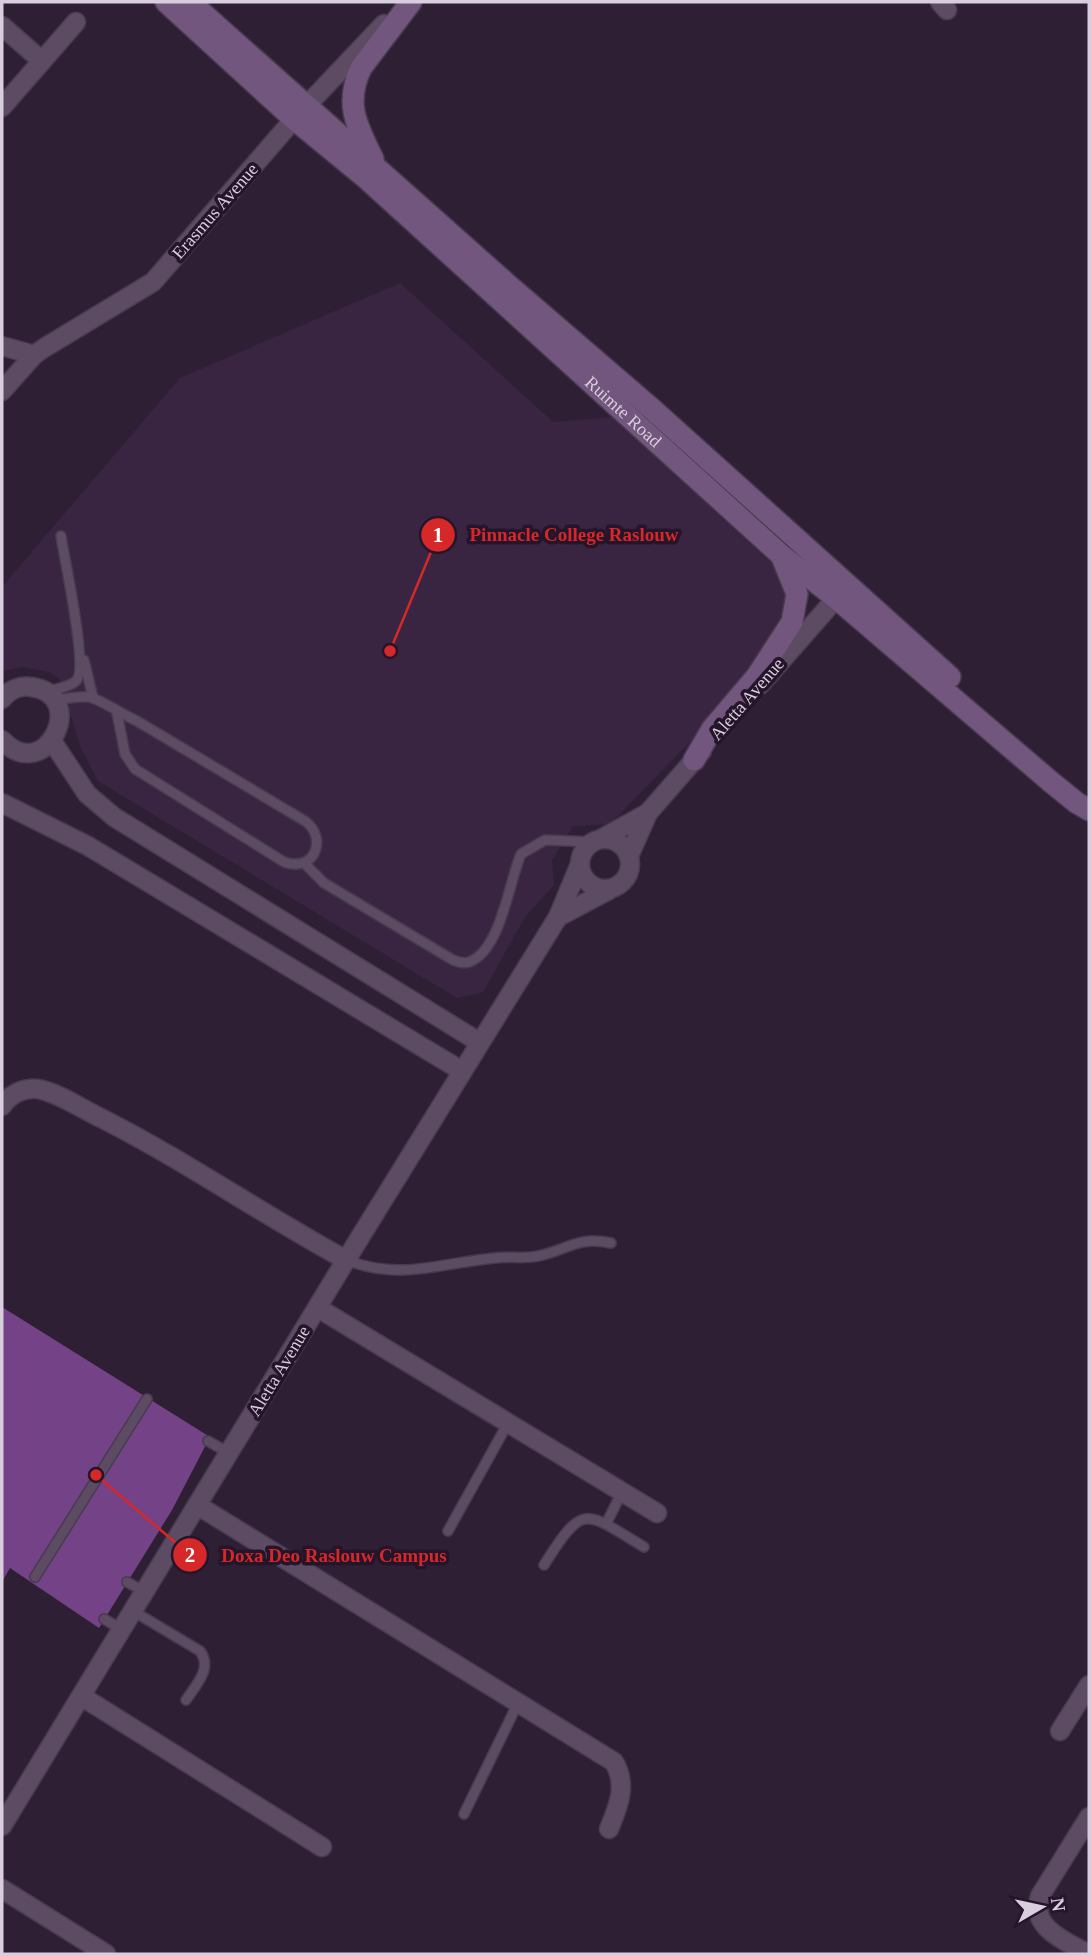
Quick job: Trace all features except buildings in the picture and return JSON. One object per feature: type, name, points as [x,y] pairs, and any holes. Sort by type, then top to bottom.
[{"type":"main road","name":"Ruimte Road","points":[[166,2],[301,112],[378,170],[651,408],[842,592],[1051,782],[1089,810]]},
{"type":"main road","name":"Ruimte Road","points":[[190,2],[368,179],[781,555],[842,592],[1089,802]]},
{"type":"main road","points":[[378,170],[353,114],[352,96],[361,68],[411,2]]},
{"type":"main road","points":[[694,760],[712,729],[757,676],[792,622],[797,594],[781,555]]},
{"type":"street","name":"Erasmus Avenue","points":[[2,391],[34,355],[113,305],[148,287],[301,112],[406,2]]},
{"type":"street","points":[[2,107],[76,22]]},
{"type":"street","points":[[2,26],[42,61]]},
{"type":"street","points":[[2,346],[34,355]]},
{"type":"street","name":"Aletta Avenue","points":[[629,856],[648,813],[842,592]]},
{"type":"street","points":[[2,699],[14,689],[36,687],[50,696],[59,710],[60,721],[58,732],[52,741],[33,752],[12,749],[2,740]]},
{"type":"street","points":[[52,741],[87,794],[114,817],[480,1042]]},
{"type":"street","points":[[2,803],[88,846],[462,1071]]},
{"type":"street","name":"Aletta Avenue","points":[[597,841],[648,813]]},
{"type":"street","points":[[558,917],[609,890],[624,881],[630,865],[629,856],[618,843],[597,841],[586,848],[580,864],[585,880],[592,886],[609,890]]},
{"type":"street","name":"Aletta Avenue","points":[[2,1826],[558,917],[580,864]]},
{"type":"street","points":[[2,1106],[19,1091],[40,1089],[152,1143],[346,1260]]},
{"type":"street","points":[[318,1308],[657,1513]]},
{"type":"street","points":[[198,1505],[614,1762],[621,1772],[622,1787],[620,1802],[609,1829]]},
{"type":"street","points":[[1060,1731],[1089,1685]]},
{"type":"street","points":[[81,1696],[322,1847]]},
{"type":"street","points":[[1088,1954],[1043,1926],[1037,1906],[1040,1896],[1089,1817]]},
{"type":"street","points":[[2,1889],[106,1954]]},
{"type":"lane","points":[[50,696],[77,680],[81,671],[80,648],[61,536]]},
{"type":"lane","points":[[80,648],[90,676],[93,698]]},
{"type":"lane","points":[[50,696],[93,698],[117,713],[137,721],[310,825],[316,846],[313,857],[304,863],[293,865],[284,862],[135,769],[125,754],[117,713]]},
{"type":"lane","points":[[304,863],[324,883],[453,960],[464,963],[480,956],[488,944],[506,907],[521,854],[545,840],[597,841]]},
{"type":"lane","points":[[346,1260],[380,1270],[422,1270],[496,1258],[538,1256],[583,1241],[611,1243]]},
{"type":"lane","points":[[35,1577],[147,1399]]},
{"type":"lane","points":[[448,1531],[508,1423]]},
{"type":"lane","points":[[208,1441],[229,1453]]},
{"type":"lane","points":[[606,1524],[622,1492]]},
{"type":"lane","points":[[544,1565],[567,1530],[575,1522],[586,1518],[606,1524],[644,1548]]},
{"type":"lane","points":[[127,1582],[145,1592]]},
{"type":"lane","points":[[132,1611],[200,1651],[204,1657],[205,1667],[186,1700]]},
{"type":"lane","points":[[104,1619],[121,1629]]},
{"type":"lane","points":[[464,1814],[518,1703]]},
{"type":"shaded area","points":[[400,283],[553,422],[613,417],[798,588],[793,636],[610,824],[573,826],[552,860],[554,885],[525,917],[483,992],[457,998],[98,781],[80,746],[60,679],[49,672],[23,667],[2,671],[2,587],[180,378]]},
{"type":"place","name":"Pinnacle College Raslouw","points":[[390,651]]},
{"type":"place","name":"Doxa Deo Raslouw Campus","points":[[96,1475]]}]
